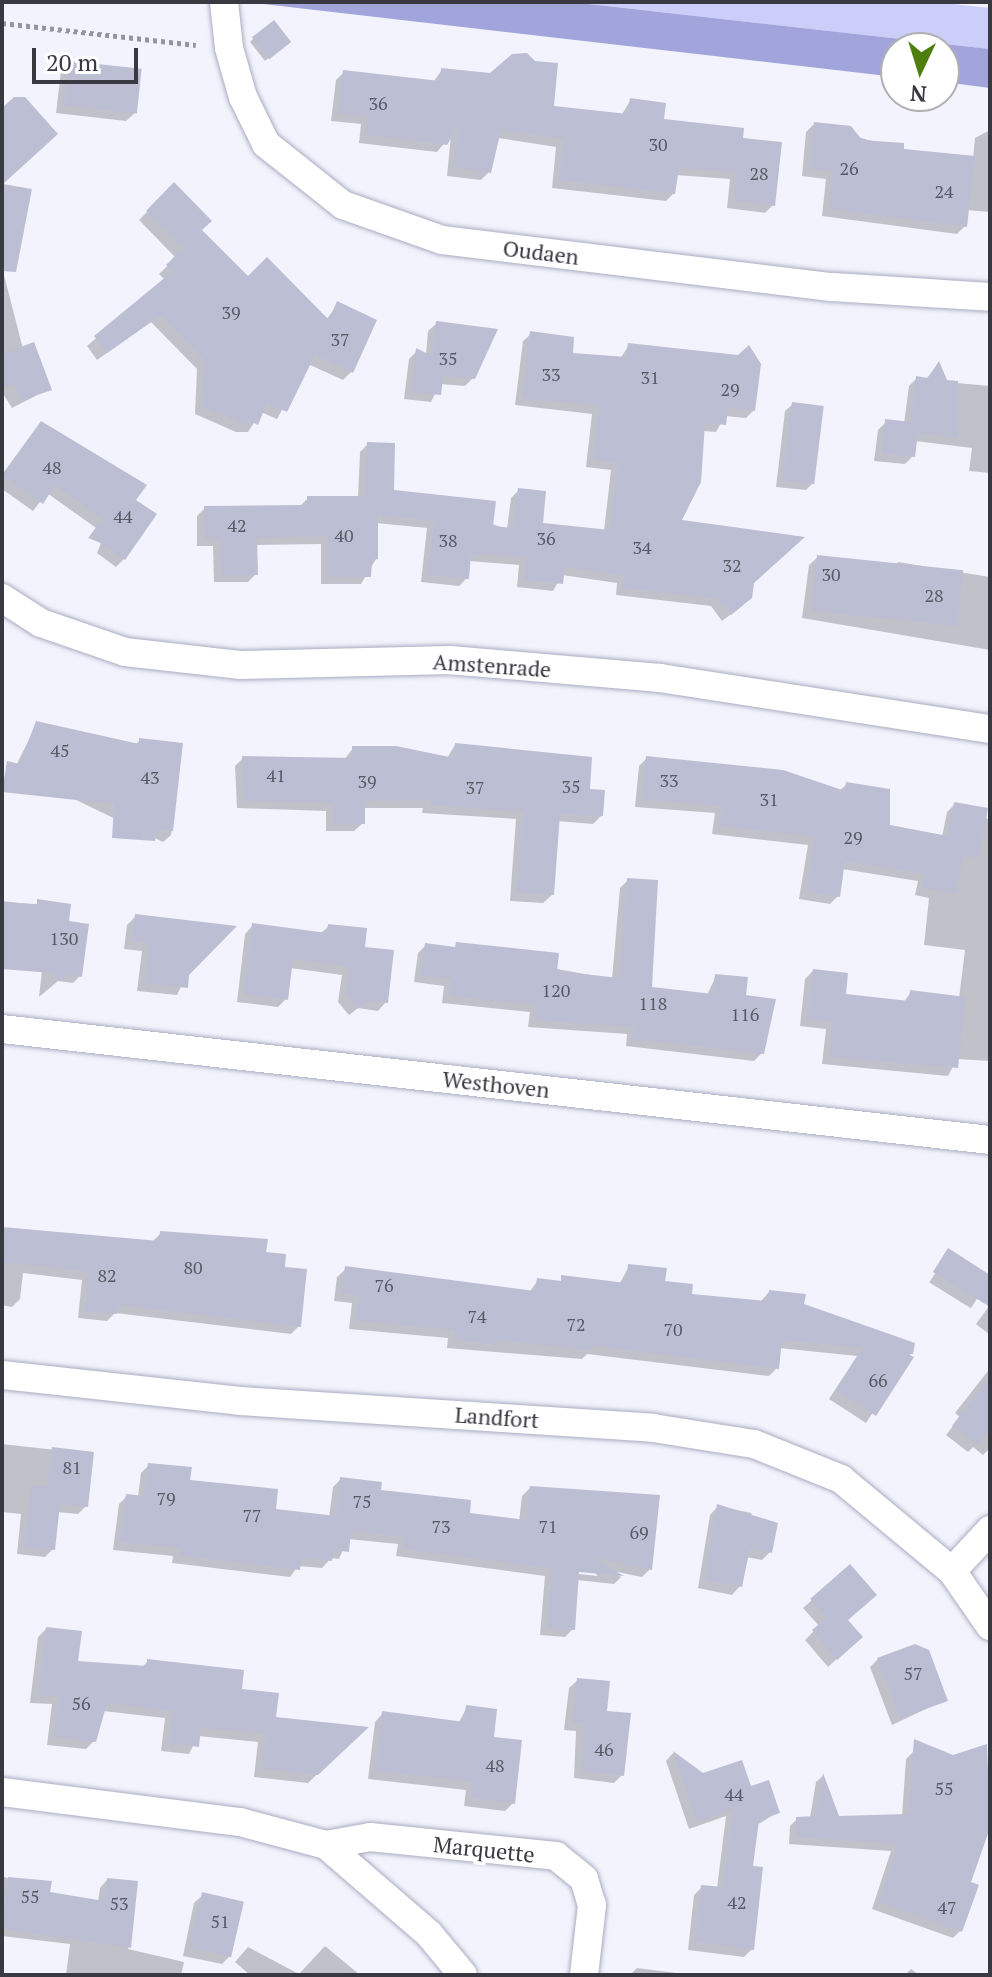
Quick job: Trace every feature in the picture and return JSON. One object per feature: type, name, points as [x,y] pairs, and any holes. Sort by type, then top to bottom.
[{"type":"street","name":"Oudaen","points":[[224,2],[229,48],[243,97],[266,144],[343,205],[442,240],[833,287],[990,297]]},
{"type":"street","name":"Amstenrade","points":[[2,598],[41,623],[125,652],[241,665],[450,660],[660,678],[990,729]]},
{"type":"street","name":"Westhoven","points":[[2,1029],[990,1140]]},
{"type":"street","name":"Landfort","points":[[2,1375],[240,1401],[653,1428],[754,1444],[841,1479],[952,1571],[990,1626]]},
{"type":"street","points":[[952,1571],[990,1530]]},
{"type":"street","name":"Marquette","points":[[2,1792],[240,1822],[326,1845],[370,1837],[556,1856],[584,1879],[592,1905],[584,1975]]},
{"type":"street","name":"Marquette","points":[[326,1845],[429,1934],[463,1975]]},
{"type":"path","points":[[35,27],[36,19]]},
{"type":"path","points":[[2,23],[229,48]]},
{"type":"path","points":[[164,41],[165,34]]},
{"type":"shaded area","points":[[571,2],[935,2],[990,8],[990,49],[960,46],[960,32],[880,32],[880,37]]},
{"type":"shaded area","points":[[571,2],[880,37],[880,75],[263,4]]},
{"type":"shaded area","points":[[960,46],[990,49],[990,88],[960,84]]},
{"type":"building","points":[[274,20],[291,42],[269,59],[252,37]]},
{"type":"building","points":[[527,53],[535,61],[558,63],[554,106],[628,114],[630,98],[666,103],[664,119],[744,128],[743,138],[782,142],[775,206],[734,201],[737,172],[679,168],[675,194],[559,180],[564,139],[501,130],[491,173],[454,168],[458,127],[447,145],[366,135],[368,117],[338,114],[343,70],[440,81],[441,68],[490,73],[512,54]]},
{"type":"building","points":[[69,61],[142,69],[137,113],[64,106]]},
{"type":"building","points":[[14,97],[25,97],[58,134],[3,184],[32,189],[16,272],[2,271],[2,108]]},
{"type":"building","points":[[814,122],[851,126],[862,140],[904,143],[904,149],[975,156],[967,227],[829,209],[833,172],[809,169]]},
{"type":"building","points":[[174,182],[212,221],[202,230],[248,276],[267,257],[329,320],[337,301],[377,320],[353,373],[315,355],[287,412],[267,403],[258,425],[248,420],[246,425],[202,406],[204,360],[161,315],[107,353],[94,336],[173,271],[166,265],[183,248],[146,211]]},
{"type":"building","points":[[436,321],[498,329],[475,379],[443,376],[441,395],[411,392],[416,348],[432,356]]},
{"type":"building","points":[[530,331],[574,337],[573,353],[626,357],[628,343],[738,355],[749,345],[761,364],[755,411],[728,408],[726,425],[705,423],[701,482],[682,520],[805,537],[754,583],[752,598],[731,615],[719,599],[623,588],[624,576],[565,567],[563,584],[524,580],[526,557],[471,554],[469,579],[427,575],[434,521],[378,515],[378,559],[372,560],[371,577],[328,577],[328,536],[257,538],[258,575],[221,575],[220,539],[205,539],[204,506],[307,505],[307,496],[365,496],[367,442],[395,443],[394,490],[496,501],[493,526],[513,528],[518,488],[546,491],[543,523],[610,530],[618,463],[593,460],[599,406],[522,398]]},
{"type":"building","points":[[34,342],[52,390],[20,401],[14,384],[2,388],[2,354]]},
{"type":"building","points":[[939,361],[947,380],[958,381],[958,438],[918,433],[915,457],[882,453],[885,419],[911,422],[916,376],[928,378]]},
{"type":"building","points":[[792,402],[824,406],[814,484],[782,480]]},
{"type":"building","points":[[41,421],[147,485],[136,500],[157,514],[125,560],[90,536],[102,519],[55,485],[43,504],[2,475]]},
{"type":"building","points":[[817,555],[963,570],[957,626],[811,611]]},
{"type":"building","points":[[36,721],[139,744],[139,738],[183,743],[173,831],[156,830],[155,841],[112,838],[114,804],[2,792],[7,761],[20,764]]},
{"type":"building","points":[[455,743],[592,757],[590,789],[605,790],[603,816],[560,814],[554,895],[517,893],[523,812],[430,805],[430,800],[365,801],[365,824],[334,824],[333,803],[244,801],[242,756],[352,758],[352,746],[396,746],[454,758]]},
{"type":"building","points":[[646,756],[783,770],[845,791],[846,782],[890,789],[890,825],[948,836],[954,802],[988,808],[979,858],[963,856],[956,894],[922,888],[924,874],[845,861],[840,897],[806,892],[815,837],[719,826],[722,806],[642,799]]},
{"type":"building","points":[[627,878],[658,880],[652,987],[713,994],[715,974],[748,977],[746,995],[776,999],[764,1054],[632,1039],[634,1027],[534,1020],[536,1005],[449,996],[451,979],[421,975],[425,943],[455,947],[456,942],[559,953],[557,971],[619,978]]},
{"type":"building","points":[[37,899],[71,904],[69,921],[89,924],[82,977],[68,974],[60,981],[52,973],[2,969],[2,901],[37,905]]},
{"type":"building","points":[[135,914],[237,926],[189,975],[188,988],[145,983],[149,943],[132,942]]},
{"type":"building","points":[[252,923],[327,933],[328,924],[367,928],[365,947],[394,950],[388,1003],[368,1001],[358,1009],[346,993],[349,967],[293,959],[288,1000],[244,994]]},
{"type":"building","points":[[813,969],[848,973],[846,994],[909,1001],[910,990],[966,997],[958,1068],[829,1057],[833,1022],[807,1019]]},
{"type":"building","points":[[2,1227],[159,1241],[160,1231],[268,1239],[266,1252],[286,1254],[285,1267],[307,1269],[301,1327],[118,1305],[117,1314],[85,1311],[89,1272],[2,1262]]},
{"type":"building","points":[[948,1248],[990,1275],[990,1307],[933,1272]]},
{"type":"building","points":[[628,1264],[667,1268],[665,1281],[693,1284],[692,1294],[768,1301],[769,1290],[806,1294],[804,1304],[915,1343],[913,1354],[908,1354],[914,1357],[876,1416],[836,1390],[863,1348],[782,1340],[779,1369],[593,1346],[592,1351],[498,1340],[497,1345],[454,1340],[455,1330],[356,1321],[359,1295],[341,1294],[345,1266],[535,1291],[537,1278],[561,1281],[561,1275],[626,1283]]},
{"type":"building","points":[[990,1376],[990,1428],[978,1445],[952,1426]]},
{"type":"building","points":[[52,1447],[94,1452],[88,1507],[60,1504],[55,1550],[24,1547],[31,1485],[47,1486]]},
{"type":"building","points":[[148,1463],[192,1467],[190,1480],[278,1489],[276,1509],[336,1516],[340,1477],[382,1482],[381,1490],[471,1500],[470,1513],[526,1520],[530,1486],[660,1495],[652,1570],[590,1557],[624,1576],[579,1572],[575,1630],[547,1628],[552,1569],[403,1549],[405,1537],[351,1531],[349,1552],[334,1550],[332,1561],[301,1558],[300,1570],[179,1555],[180,1548],[120,1542],[126,1494],[144,1496]]},
{"type":"building","points":[[717,1504],[778,1523],[772,1553],[750,1548],[742,1587],[705,1580]]},
{"type":"building","points":[[850,1564],[877,1595],[848,1620],[863,1637],[837,1660],[812,1630],[827,1618],[810,1599]]},
{"type":"building","points":[[46,1627],[82,1631],[78,1661],[147,1666],[147,1659],[244,1670],[242,1689],[279,1693],[276,1717],[369,1727],[318,1775],[262,1769],[266,1734],[201,1728],[199,1747],[169,1743],[172,1711],[107,1703],[96,1742],[54,1737],[59,1697],[38,1695]]},
{"type":"building","points":[[915,1644],[929,1650],[948,1701],[900,1718],[877,1658]]},
{"type":"building","points":[[577,1678],[610,1681],[607,1711],[631,1713],[624,1776],[582,1771],[584,1723],[572,1722]]},
{"type":"building","points":[[466,1705],[497,1709],[494,1737],[522,1740],[515,1804],[472,1798],[473,1782],[376,1771],[382,1711],[464,1722]]},
{"type":"building","points":[[914,1739],[953,1755],[987,1744],[990,1828],[971,1882],[979,1885],[962,1932],[879,1902],[898,1844],[796,1837],[796,1817],[816,1816],[823,1773],[839,1816],[908,1814]]},
{"type":"building","points":[[673,1751],[703,1773],[742,1760],[751,1786],[769,1780],[780,1813],[759,1820],[753,1866],[763,1867],[754,1950],[695,1942],[701,1885],[723,1887],[733,1809],[697,1822]]},
{"type":"building","points":[[8,1877],[52,1881],[50,1892],[104,1901],[107,1878],[138,1881],[131,1948],[2,1929]]},
{"type":"building","points":[[202,1892],[244,1902],[231,1957],[189,1948]]}]
